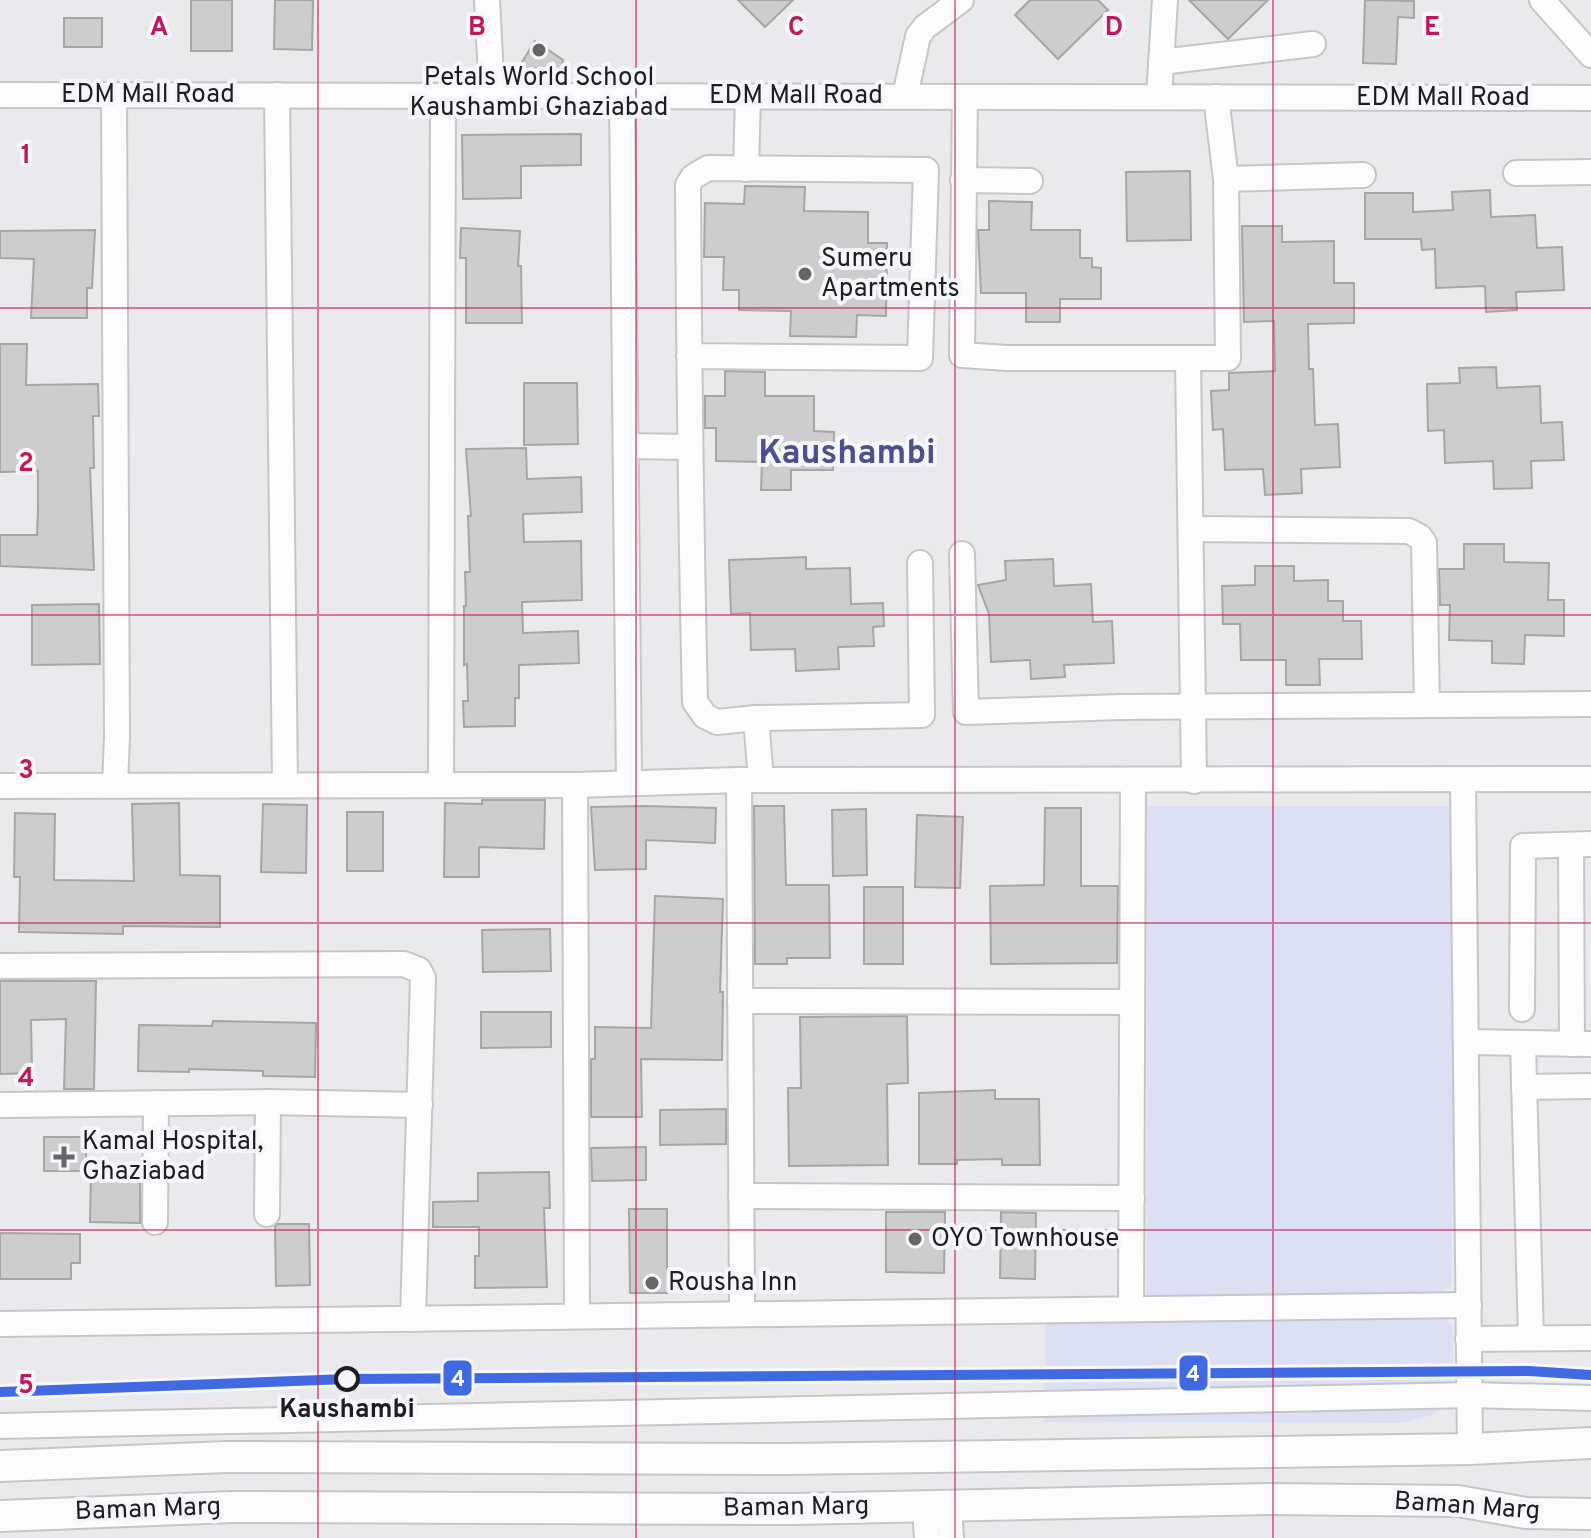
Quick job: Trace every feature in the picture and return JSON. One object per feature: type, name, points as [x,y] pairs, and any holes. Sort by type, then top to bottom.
[{"type":"main road","name":"Baman Marg","points":[[0,1466],[227,1457],[788,1459],[1470,1449],[1591,1443]]},
{"type":"main road","points":[[543,1458],[544,1508]]},
{"type":"main road","points":[[595,1508],[596,1458]]},
{"type":"main road","points":[[1458,1501],[1523,1494],[1591,1493]]},
{"type":"main road","name":"Baman Marg","points":[[0,1516],[232,1507],[937,1506],[1270,1499],[1458,1501],[1526,1513],[1591,1514]]},
{"type":"street","points":[[487,0],[492,96]]},
{"type":"street","points":[[905,96],[918,36],[925,27],[961,0]]},
{"type":"street","points":[[1159,97],[1165,0]]},
{"type":"street","points":[[1542,0],[1591,55]]},
{"type":"street","points":[[1161,62],[1313,44]]},
{"type":"street","name":"EDM Mall Road","points":[[0,95],[1591,98]]},
{"type":"street","points":[[114,95],[115,785]]},
{"type":"street","points":[[277,95],[285,784]]},
{"type":"street","points":[[441,784],[443,96]]},
{"type":"street","points":[[622,96],[629,783]]},
{"type":"street","points":[[746,169],[748,96]]},
{"type":"street","points":[[965,97],[962,355],[1188,359],[1228,358],[1226,179],[1216,97]]},
{"type":"street","points":[[689,356],[920,358],[926,170],[708,168],[693,177],[688,185],[689,356],[690,447],[695,702],[705,716],[717,722],[756,718],[922,715],[920,563]]},
{"type":"street","points":[[1516,173],[1591,172]]},
{"type":"street","points":[[1226,179],[1363,175]]},
{"type":"street","points":[[963,180],[1030,181]]},
{"type":"street","points":[[1188,359],[1194,781]]},
{"type":"street","points":[[626,446],[690,447]]},
{"type":"street","points":[[1191,529],[1409,531],[1420,537],[1424,543],[1427,705]]},
{"type":"street","points":[[962,554],[966,712],[1192,706],[1591,704]]},
{"type":"street","points":[[742,1314],[740,1001],[750,780],[756,718]]},
{"type":"street","points":[[0,786],[575,785],[750,780],[1591,779]]},
{"type":"street","points":[[1463,780],[1470,1449]]},
{"type":"street","points":[[1131,1309],[1133,781]]},
{"type":"street","points":[[575,785],[577,1316]]},
{"type":"street","points":[[1468,1042],[1582,1044],[1581,844],[1523,846],[1522,1009]]},
{"type":"street","points":[[0,966],[412,966],[419,970],[423,978],[413,1319]]},
{"type":"street","points":[[740,1001],[1132,1002]]},
{"type":"street","points":[[1523,1044],[1531,1338]]},
{"type":"street","points":[[1524,1087],[1591,1086]]},
{"type":"street","points":[[0,1105],[268,1102],[420,1105]]},
{"type":"street","points":[[267,1214],[268,1102]]},
{"type":"street","points":[[155,1222],[156,1103]]},
{"type":"street","points":[[741,1196],[1132,1198]]},
{"type":"street","points":[[0,1324],[1469,1305]]},
{"type":"street","points":[[1468,1339],[1591,1338]]},
{"type":"street","points":[[0,1426],[1470,1395],[1591,1398]]},
{"type":"street","points":[[927,1538],[937,1506]]},
{"type":"street","points":[[937,1506],[951,1538]]},
{"type":"shaded area","points":[[1147,806],[1455,806],[1451,1286],[1425,1302],[1147,1305]]},
{"type":"shaded area","points":[[1443,1318],[1453,1326],[1451,1398],[1435,1414],[1403,1423],[1044,1422],[1045,1323]]},
{"type":"building","points":[[191,0],[232,0],[232,51],[191,51]]},
{"type":"building","points":[[275,0],[313,0],[312,50],[274,49]]},
{"type":"building","points":[[738,0],[793,0],[765,27]]},
{"type":"building","points":[[1030,0],[1098,0],[1108,10],[1058,59],[1015,15]]},
{"type":"building","points":[[1189,0],[1268,0],[1228,39]]},
{"type":"building","points":[[1365,0],[1414,1],[1414,18],[1398,17],[1396,64],[1363,63]]},
{"type":"building","points":[[64,18],[102,18],[102,47],[64,47]]},
{"type":"building","name":"Petals World School Kaushambi Ghaziabad","points":[[535,41],[563,60],[560,77],[540,69],[519,67]]},
{"type":"building","points":[[581,134],[581,165],[521,166],[521,198],[463,199],[462,135]]},
{"type":"building","points":[[1190,171],[1191,240],[1127,241],[1126,172]]},
{"type":"building","name":"Sumeru Apartments","points":[[745,186],[805,187],[804,211],[868,212],[868,243],[887,243],[886,316],[857,315],[856,337],[790,336],[791,311],[739,310],[739,290],[723,290],[724,257],[704,257],[705,203],[744,204]]},
{"type":"building","points":[[1490,190],[1491,217],[1535,215],[1537,248],[1562,247],[1564,290],[1516,292],[1517,310],[1486,312],[1485,286],[1436,288],[1435,249],[1422,250],[1421,239],[1365,239],[1365,193],[1413,193],[1413,212],[1453,210],[1452,192]]},
{"type":"building","points":[[989,201],[1032,202],[1031,230],[1080,230],[1080,258],[1092,258],[1092,267],[1101,268],[1101,299],[1060,299],[1060,322],[1026,322],[1026,293],[981,293],[978,230],[989,230]]},
{"type":"building","points":[[1242,226],[1282,226],[1282,242],[1334,241],[1334,283],[1354,283],[1354,323],[1308,324],[1315,425],[1338,424],[1340,467],[1301,469],[1302,493],[1265,495],[1263,469],[1225,470],[1223,429],[1213,430],[1211,391],[1229,390],[1229,373],[1275,371],[1274,321],[1244,322]]},
{"type":"building","points":[[461,228],[520,231],[518,266],[521,266],[522,323],[466,323],[466,258],[460,258]]},
{"type":"building","points":[[95,230],[92,288],[87,288],[87,318],[31,318],[34,259],[0,258],[0,231]]},
{"type":"building","points":[[0,344],[27,344],[26,385],[98,384],[99,416],[93,416],[94,468],[90,468],[94,570],[0,566],[0,535],[37,535],[38,471],[0,472]]},
{"type":"building","points":[[1496,367],[1497,388],[1540,386],[1541,423],[1562,422],[1564,460],[1531,461],[1532,488],[1494,489],[1493,461],[1445,463],[1444,430],[1428,431],[1427,384],[1460,383],[1459,368]]},
{"type":"building","points":[[725,371],[765,372],[765,396],[814,396],[814,431],[834,432],[833,470],[791,470],[791,490],[761,490],[762,462],[716,461],[716,428],[705,428],[705,396],[725,396]]},
{"type":"building","points":[[524,383],[577,383],[578,444],[524,445]]},
{"type":"building","points":[[526,448],[527,479],[581,477],[582,512],[523,514],[524,542],[581,541],[582,600],[522,602],[523,633],[578,631],[579,663],[519,665],[515,726],[464,727],[463,701],[468,701],[467,664],[464,665],[465,572],[470,572],[468,516],[471,516],[466,449]]},
{"type":"building","points":[[1464,544],[1504,544],[1504,562],[1549,563],[1548,600],[1564,600],[1564,636],[1525,635],[1524,664],[1492,663],[1492,641],[1449,640],[1450,605],[1440,605],[1439,569],[1464,569]]},
{"type":"building","points":[[806,557],[806,569],[850,568],[851,604],[883,603],[884,626],[873,627],[874,646],[838,647],[839,669],[796,671],[795,649],[751,650],[750,613],[731,614],[729,560]]},
{"type":"building","points":[[1053,559],[1054,586],[1091,584],[1093,622],[1112,621],[1114,663],[1064,665],[1065,677],[1031,679],[1030,660],[991,662],[989,614],[978,585],[1006,580],[1005,561]]},
{"type":"building","points":[[1255,566],[1294,566],[1294,581],[1328,580],[1328,601],[1343,601],[1343,621],[1361,621],[1362,659],[1319,659],[1320,685],[1286,685],[1286,660],[1241,660],[1240,624],[1223,624],[1222,586],[1255,585]]},
{"type":"building","points":[[99,604],[100,664],[32,665],[32,605]]},
{"type":"building","points":[[482,800],[545,800],[544,849],[479,847],[479,877],[444,877],[445,803],[482,804]]},
{"type":"building","points":[[179,803],[180,875],[220,876],[220,927],[123,926],[123,934],[19,932],[20,877],[14,877],[15,813],[55,814],[54,880],[134,881],[132,804]]},
{"type":"building","points":[[263,804],[307,805],[306,873],[261,872]]},
{"type":"building","points":[[754,806],[784,806],[786,885],[829,885],[830,958],[787,958],[787,964],[755,964]]},
{"type":"building","points":[[591,807],[716,808],[715,843],[646,840],[646,869],[595,870]]},
{"type":"building","points":[[1045,808],[1081,808],[1081,886],[1118,886],[1117,963],[991,964],[990,886],[1044,885]]},
{"type":"building","points":[[866,809],[867,875],[833,876],[832,810]]},
{"type":"building","points":[[347,812],[383,812],[383,871],[347,871]]},
{"type":"building","points":[[917,815],[963,817],[960,888],[915,887]]},
{"type":"building","points":[[864,887],[903,887],[903,964],[864,964]]},
{"type":"building","points":[[655,896],[723,899],[720,992],[723,992],[722,1060],[641,1059],[642,1117],[591,1117],[591,1059],[595,1059],[595,1027],[651,1028]]},
{"type":"building","points":[[550,929],[551,971],[483,972],[482,930]]},
{"type":"building","points":[[0,981],[96,981],[94,1089],[64,1089],[66,1019],[31,1020],[32,1073],[0,1074]]},
{"type":"building","points":[[481,1012],[551,1012],[551,1047],[481,1048]]},
{"type":"building","points":[[907,1016],[908,1083],[887,1084],[888,1165],[789,1166],[788,1088],[801,1088],[800,1017]]},
{"type":"building","points":[[213,1021],[316,1023],[315,1077],[263,1076],[263,1071],[138,1071],[139,1025],[212,1026]]},
{"type":"building","points":[[995,1090],[995,1099],[1039,1099],[1040,1165],[1002,1165],[1002,1159],[919,1164],[919,1093]]},
{"type":"building","points":[[726,1109],[726,1144],[660,1145],[660,1110]]},
{"type":"building","points":[[44,1137],[86,1137],[86,1171],[44,1171]]},
{"type":"building","points":[[646,1147],[646,1180],[592,1181],[591,1148]]},
{"type":"building","points":[[91,1170],[140,1170],[140,1223],[90,1222]]},
{"type":"building","points":[[549,1172],[550,1208],[544,1208],[547,1287],[475,1288],[479,1227],[433,1227],[433,1202],[478,1201],[478,1173]]},
{"type":"building","points":[[629,1209],[667,1209],[667,1273],[674,1273],[674,1293],[630,1293]]},
{"type":"building","name":"OYO Townhouse","points":[[886,1212],[945,1212],[944,1273],[886,1272]]},
{"type":"building","points":[[1001,1212],[1036,1213],[1035,1279],[1000,1278]]},
{"type":"building","points":[[277,1224],[309,1224],[310,1285],[276,1286]]},
{"type":"building","points":[[0,1233],[80,1234],[80,1263],[71,1263],[71,1279],[0,1279]]},
{"type":"transit line","name":"4","points":[[0,1392],[347,1379],[1529,1371],[1591,1375]]},
{"type":"place","name":"Petals World School Kaushambi Ghaziabad","points":[[539,50]]},
{"type":"place","name":"Sumeru Apartments","points":[[805,274]]},
{"type":"place","name":"Kamal Hospital, Ghaziabad","points":[[64,1157]]},
{"type":"place","name":"OYO Townhouse","points":[[915,1239]]},
{"type":"place","name":"Rousha Inn","points":[[652,1283]]},
{"type":"place","name":"Kaushambi","points":[[347,1379]]},
{"type":"district","name":"Kaushambi","points":[[847,454]]}]
